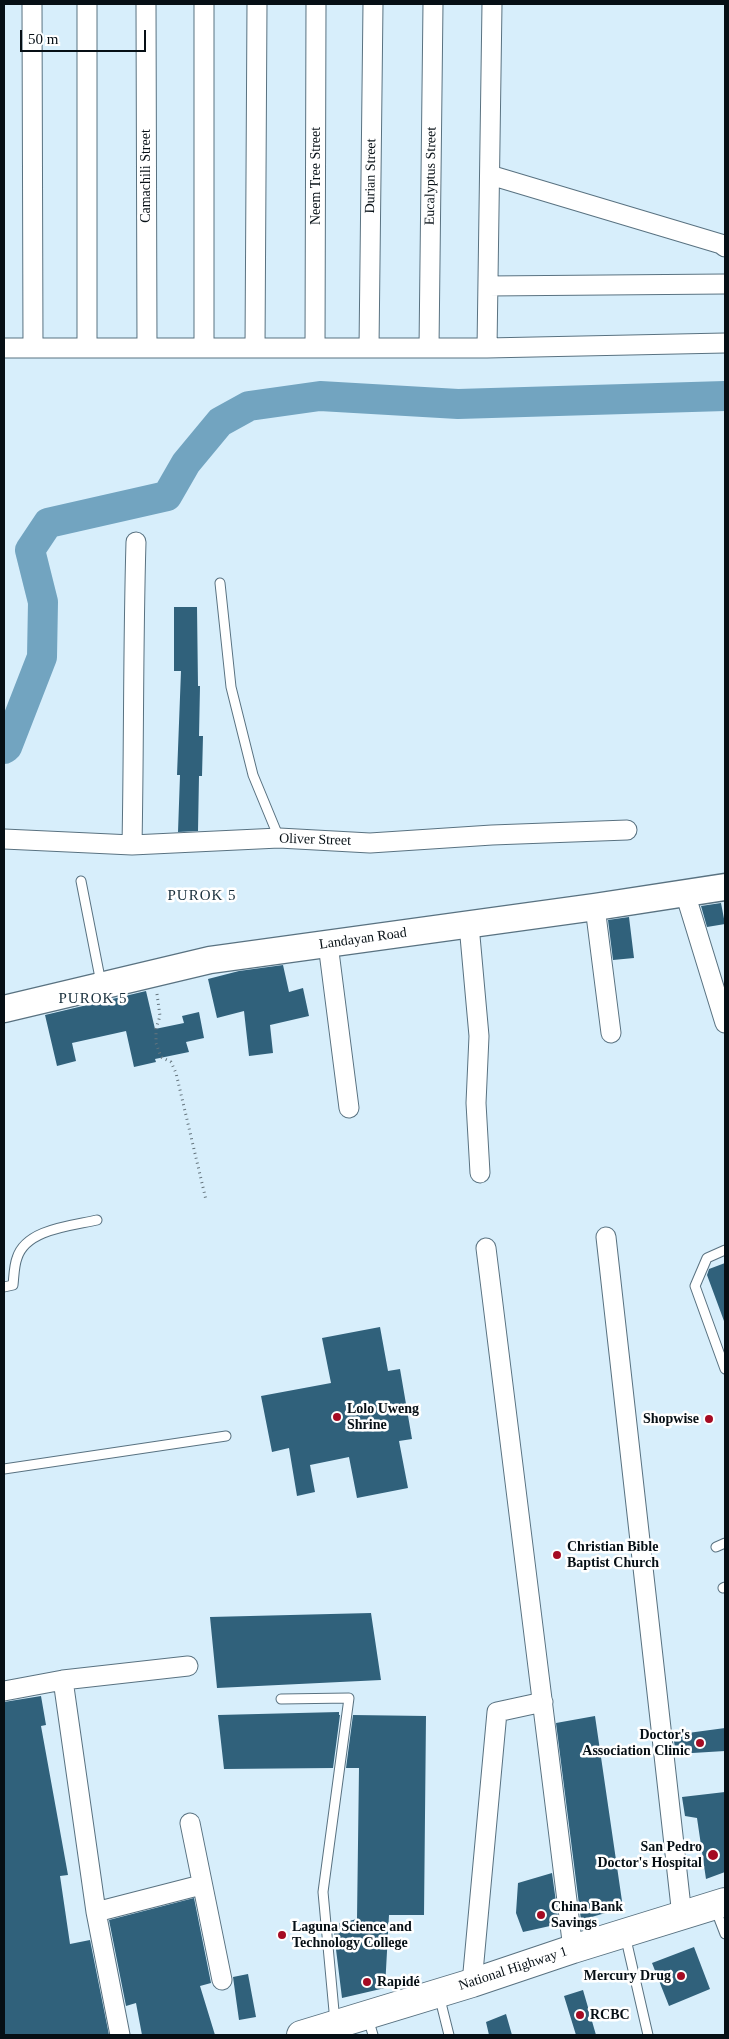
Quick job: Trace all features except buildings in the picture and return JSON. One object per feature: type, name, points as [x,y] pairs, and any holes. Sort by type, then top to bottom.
[{"type":"highway","name":"National Highway 1","points":[[301,2035],[335,2025],[370,2025],[438,1993],[720,1904]]},
{"type":"street","points":[[32,4],[33,348]]},
{"type":"street","points":[[87,4],[87,348]]},
{"type":"street","name":"Camachili Street","points":[[146,4],[147,348]]},
{"type":"street","points":[[204,4],[204,348]]},
{"type":"street","points":[[255,348],[257,4]]},
{"type":"street","name":"Neem Tree Street","points":[[315,348],[316,4]]},
{"type":"street","name":"Durian Street","points":[[369,348],[372,4]]},
{"type":"street","name":"Eucalyptus Street","points":[[429,348],[433,4]]},
{"type":"street","points":[[487,348],[492,4]]},
{"type":"street","points":[[490,175],[721,244],[725,247]]},
{"type":"street","points":[[488,286],[725,284]]},
{"type":"street","points":[[4,348],[487,348],[725,343]]},
{"type":"street","points":[[132,845],[133,629],[136,542]]},
{"type":"street","name":"Oliver Street","points":[[4,840],[132,845],[279,838],[370,843],[492,835],[627,830]]},
{"type":"street","name":"Landayan Road","points":[[4,1009],[210,960],[595,907],[725,887]]},
{"type":"street","points":[[685,893],[725,1023]]},
{"type":"street","points":[[595,907],[611,1033]]},
{"type":"street","points":[[468,925],[479,1036],[476,1103],[480,1173]]},
{"type":"street","points":[[328,944],[349,1108]]},
{"type":"street","points":[[606,1237],[682,1916]]},
{"type":"street","points":[[486,1248],[573,1949]]},
{"type":"street","points":[[4,1691],[62,1680],[188,1666]]},
{"type":"street","points":[[62,1680],[96,1912],[120,2035]]},
{"type":"street","points":[[472,1983],[497,1712],[543,1702]]},
{"type":"street","points":[[190,1823],[201,1885],[222,1980]]},
{"type":"street","points":[[96,1912],[201,1885]]},
{"type":"lane","points":[[220,584],[231,687],[253,775],[279,838]]},
{"type":"lane","points":[[81,881],[102,985]]},
{"type":"lane","points":[[4,1287],[13,1285],[17,1258],[24,1243],[37,1235],[97,1220]]},
{"type":"lane","points":[[725,1250],[707,1258],[695,1286],[725,1369]]},
{"type":"lane","points":[[4,1469],[226,1436]]},
{"type":"lane","points":[[280,1699],[349,1698],[323,1892],[335,2025]]},
{"type":"lane","points":[[720,1904],[725,1934]]},
{"type":"lane","points":[[624,1933],[648,2035]]},
{"type":"lane","points":[[438,1993],[449,2035]]},
{"type":"path","points":[[153,973],[160,1010],[156,1029],[156,1043],[161,1057],[171,1062],[178,1079],[206,1200]]},
{"type":"waterway","points":[[4,749],[7,747],[42,657],[43,602],[30,550],[48,523],[167,496],[186,463],[220,422],[249,406],[320,396],[458,404],[725,396]]},
{"type":"place","name":"Lolo Uweng Shrine","points":[[337,1417]]},
{"type":"place","name":"Shopwise","points":[[709,1419]]},
{"type":"place","name":"Christian Bible Baptist Church","points":[[557,1555]]},
{"type":"place","name":"Doctor's Association Clinic","points":[[700,1743]]},
{"type":"place","name":"San Pedro Doctor's Hospital","points":[[713,1855]]},
{"type":"place","name":"China Bank Savings","points":[[541,1915]]},
{"type":"place","name":"Laguna Science and Technology College","points":[[282,1935]]},
{"type":"place","name":"Mercury Drug","points":[[681,1976]]},
{"type":"place","name":"Rapidé","points":[[367,1982]]},
{"type":"place","name":"RCBC","points":[[580,2015]]},
{"type":"district","name":"PUROK 5","points":[[202,896]]},
{"type":"district","name":"PUROK 5","points":[[93,999]]}]
